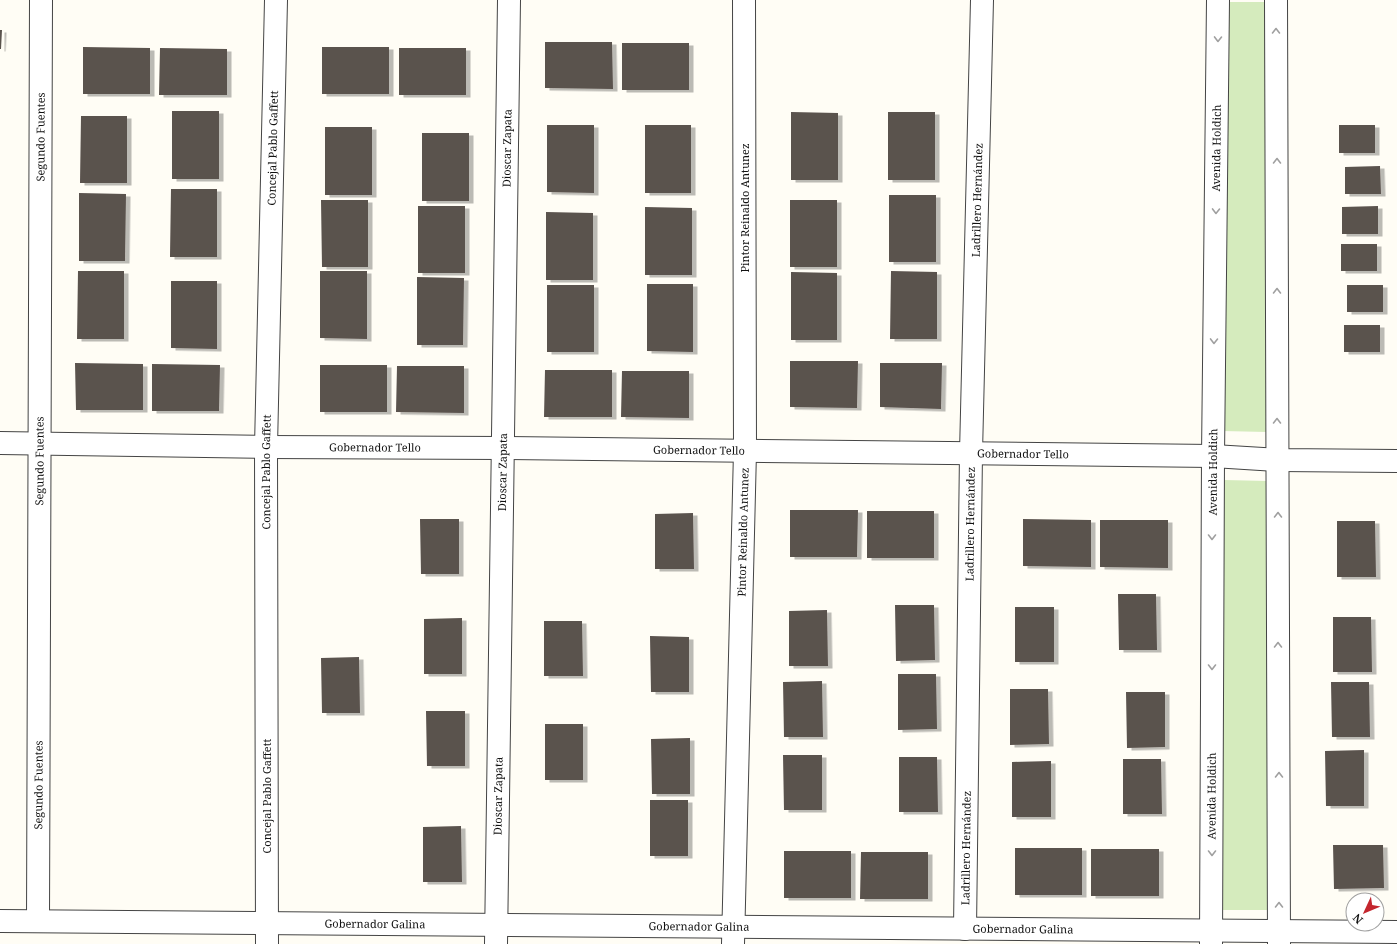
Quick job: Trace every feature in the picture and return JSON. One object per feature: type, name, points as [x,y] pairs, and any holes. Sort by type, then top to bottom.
[{"type":"street","name":"Segundo Fuentes","points":[[38,921],[41,0]]},
{"type":"street","name":"Concejal Pablo Gaffett","points":[[267,934],[266,447],[276,0]]},
{"type":"street","name":"Dioscar Zapata","points":[[497,934],[509,0]]},
{"type":"street","name":"Pintor Reinaldo Antunez","points":[[733,935],[745,451],[744,0]]},
{"type":"street","name":"Ladrillero Hernández","points":[[965,929],[971,453],[982,0]]},
{"type":"street","name":"Avenida Holdich","points":[[1211,937],[1213,456],[1218,0]]},
{"type":"street","points":[[1276,0],[1279,937]]},
{"type":"street","name":"Gobernador Tello","points":[[0,443],[1213,456],[1278,460],[1397,461]]},
{"type":"street","name":"Gobernador Galina","points":[[0,921],[38,921],[267,934],[733,935],[965,929],[1211,937],[1279,937],[1397,932]]},
{"type":"green space","points":[[1223,2],[1268,2],[1267,432],[1222,431]]},
{"type":"green space","points":[[1224,480],[1268,481],[1267,910],[1222,910]]},
{"type":"building","points":[[0,30],[2,30],[1,49],[0,49]]},
{"type":"building","points":[[545,42],[612,42],[613,89],[545,88]]},
{"type":"building","points":[[622,43],[689,43],[689,90],[622,90]]},
{"type":"building","points":[[83,47],[150,48],[150,94],[83,94]]},
{"type":"building","points":[[322,47],[389,47],[389,94],[322,94]]},
{"type":"building","points":[[160,48],[227,49],[227,95],[159,95]]},
{"type":"building","points":[[399,48],[466,48],[466,95],[399,95]]},
{"type":"building","points":[[172,111],[219,111],[219,179],[172,179]]},
{"type":"building","points":[[791,112],[838,113],[838,180],[791,180]]},
{"type":"building","points":[[888,112],[935,112],[935,180],[888,180]]},
{"type":"building","points":[[81,116],[127,116],[127,183],[80,183]]},
{"type":"building","points":[[547,125],[594,125],[594,193],[547,192]]},
{"type":"building","points":[[645,125],[691,125],[691,193],[645,193]]},
{"type":"building","points":[[1339,125],[1375,125],[1375,153],[1339,153]]},
{"type":"building","points":[[325,127],[372,127],[372,195],[325,195]]},
{"type":"building","points":[[422,133],[469,133],[469,201],[422,201]]},
{"type":"building","points":[[1380,166],[1381,194],[1345,194],[1345,167]]},
{"type":"building","points":[[171,189],[217,189],[217,257],[170,257]]},
{"type":"building","points":[[79,193],[126,194],[125,261],[79,261]]},
{"type":"building","points":[[889,195],[936,195],[936,262],[889,262]]},
{"type":"building","points":[[321,200],[368,200],[368,267],[322,267]]},
{"type":"building","points":[[790,200],[837,200],[837,267],[790,267]]},
{"type":"building","points":[[418,206],[465,206],[465,273],[418,273]]},
{"type":"building","points":[[1378,206],[1378,234],[1342,234],[1342,207]]},
{"type":"building","points":[[645,207],[692,208],[692,275],[645,275]]},
{"type":"building","points":[[546,212],[593,213],[593,280],[546,280]]},
{"type":"building","points":[[1341,244],[1377,244],[1377,271],[1341,271]]},
{"type":"building","points":[[78,271],[124,271],[124,339],[77,339]]},
{"type":"building","points":[[320,271],[367,271],[367,339],[320,338]]},
{"type":"building","points":[[891,271],[937,272],[937,339],[890,339]]},
{"type":"building","points":[[791,272],[837,273],[837,340],[791,340]]},
{"type":"building","points":[[417,277],[464,278],[463,345],[417,345]]},
{"type":"building","points":[[171,281],[217,281],[217,349],[171,348]]},
{"type":"building","points":[[647,284],[693,284],[693,352],[647,351]]},
{"type":"building","points":[[547,285],[594,285],[594,352],[547,352]]},
{"type":"building","points":[[1347,285],[1383,285],[1383,312],[1347,312]]},
{"type":"building","points":[[1344,325],[1380,325],[1380,352],[1344,352]]},
{"type":"building","points":[[790,361],[858,361],[857,408],[790,407]]},
{"type":"building","points":[[75,363],[143,364],[143,410],[76,410]]},
{"type":"building","points":[[880,363],[942,363],[941,409],[880,407]]},
{"type":"building","points":[[152,364],[220,365],[219,411],[152,411]]},
{"type":"building","points":[[320,365],[387,365],[387,412],[320,412]]},
{"type":"building","points":[[397,366],[464,366],[464,413],[396,412]]},
{"type":"building","points":[[545,370],[612,370],[612,417],[544,417]]},
{"type":"building","points":[[622,371],[689,371],[689,418],[621,417]]},
{"type":"building","points":[[790,510],[858,510],[857,557],[790,557]]},
{"type":"building","points":[[867,511],[934,511],[934,558],[867,558]]},
{"type":"building","points":[[693,513],[694,569],[655,569],[655,514]]},
{"type":"building","points":[[420,519],[459,519],[459,574],[421,574]]},
{"type":"building","points":[[1023,519],[1091,520],[1091,567],[1023,566]]},
{"type":"building","points":[[1100,520],[1168,520],[1168,568],[1100,567]]},
{"type":"building","points":[[1337,521],[1375,521],[1376,577],[1337,577]]},
{"type":"building","points":[[1118,594],[1156,594],[1157,650],[1119,650]]},
{"type":"building","points":[[895,605],[934,605],[935,660],[896,661]]},
{"type":"building","points":[[1015,607],[1054,607],[1054,662],[1015,662]]},
{"type":"building","points":[[827,610],[828,666],[789,666],[789,611]]},
{"type":"building","points":[[1333,617],[1371,617],[1372,672],[1333,672]]},
{"type":"building","points":[[462,618],[462,674],[424,674],[424,619]]},
{"type":"building","points":[[544,621],[582,621],[583,676],[544,676]]},
{"type":"building","points":[[650,636],[689,637],[689,692],[651,692]]},
{"type":"building","points":[[359,657],[360,713],[322,713],[321,658]]},
{"type":"building","points":[[898,674],[936,674],[937,729],[898,730]]},
{"type":"building","points":[[822,681],[823,737],[784,737],[783,682]]},
{"type":"building","points":[[1331,682],[1369,682],[1370,737],[1332,737]]},
{"type":"building","points":[[1010,689],[1048,689],[1049,744],[1010,745]]},
{"type":"building","points":[[1126,692],[1165,692],[1165,747],[1127,748]]},
{"type":"building","points":[[426,711],[465,711],[465,766],[427,766]]},
{"type":"building","points":[[545,724],[583,724],[583,780],[545,780]]},
{"type":"building","points":[[690,738],[690,794],[652,794],[651,739]]},
{"type":"building","points":[[1364,750],[1364,806],[1326,806],[1325,751]]},
{"type":"building","points":[[783,755],[822,755],[822,810],[784,810]]},
{"type":"building","points":[[899,757],[937,757],[938,812],[899,812]]},
{"type":"building","points":[[1123,759],[1161,759],[1162,814],[1123,814]]},
{"type":"building","points":[[1051,761],[1051,817],[1012,817],[1012,762]]},
{"type":"building","points":[[650,800],[688,800],[688,856],[650,856]]},
{"type":"building","points":[[461,826],[462,882],[423,882],[423,827]]},
{"type":"building","points":[[1333,845],[1383,845],[1384,888],[1334,889]]},
{"type":"building","points":[[1015,848],[1082,848],[1082,895],[1015,895]]},
{"type":"building","points":[[1091,849],[1159,849],[1159,896],[1091,896]]},
{"type":"building","points":[[784,851],[851,851],[851,898],[784,898]]},
{"type":"building","points":[[861,852],[928,852],[928,899],[860,899]]}]
